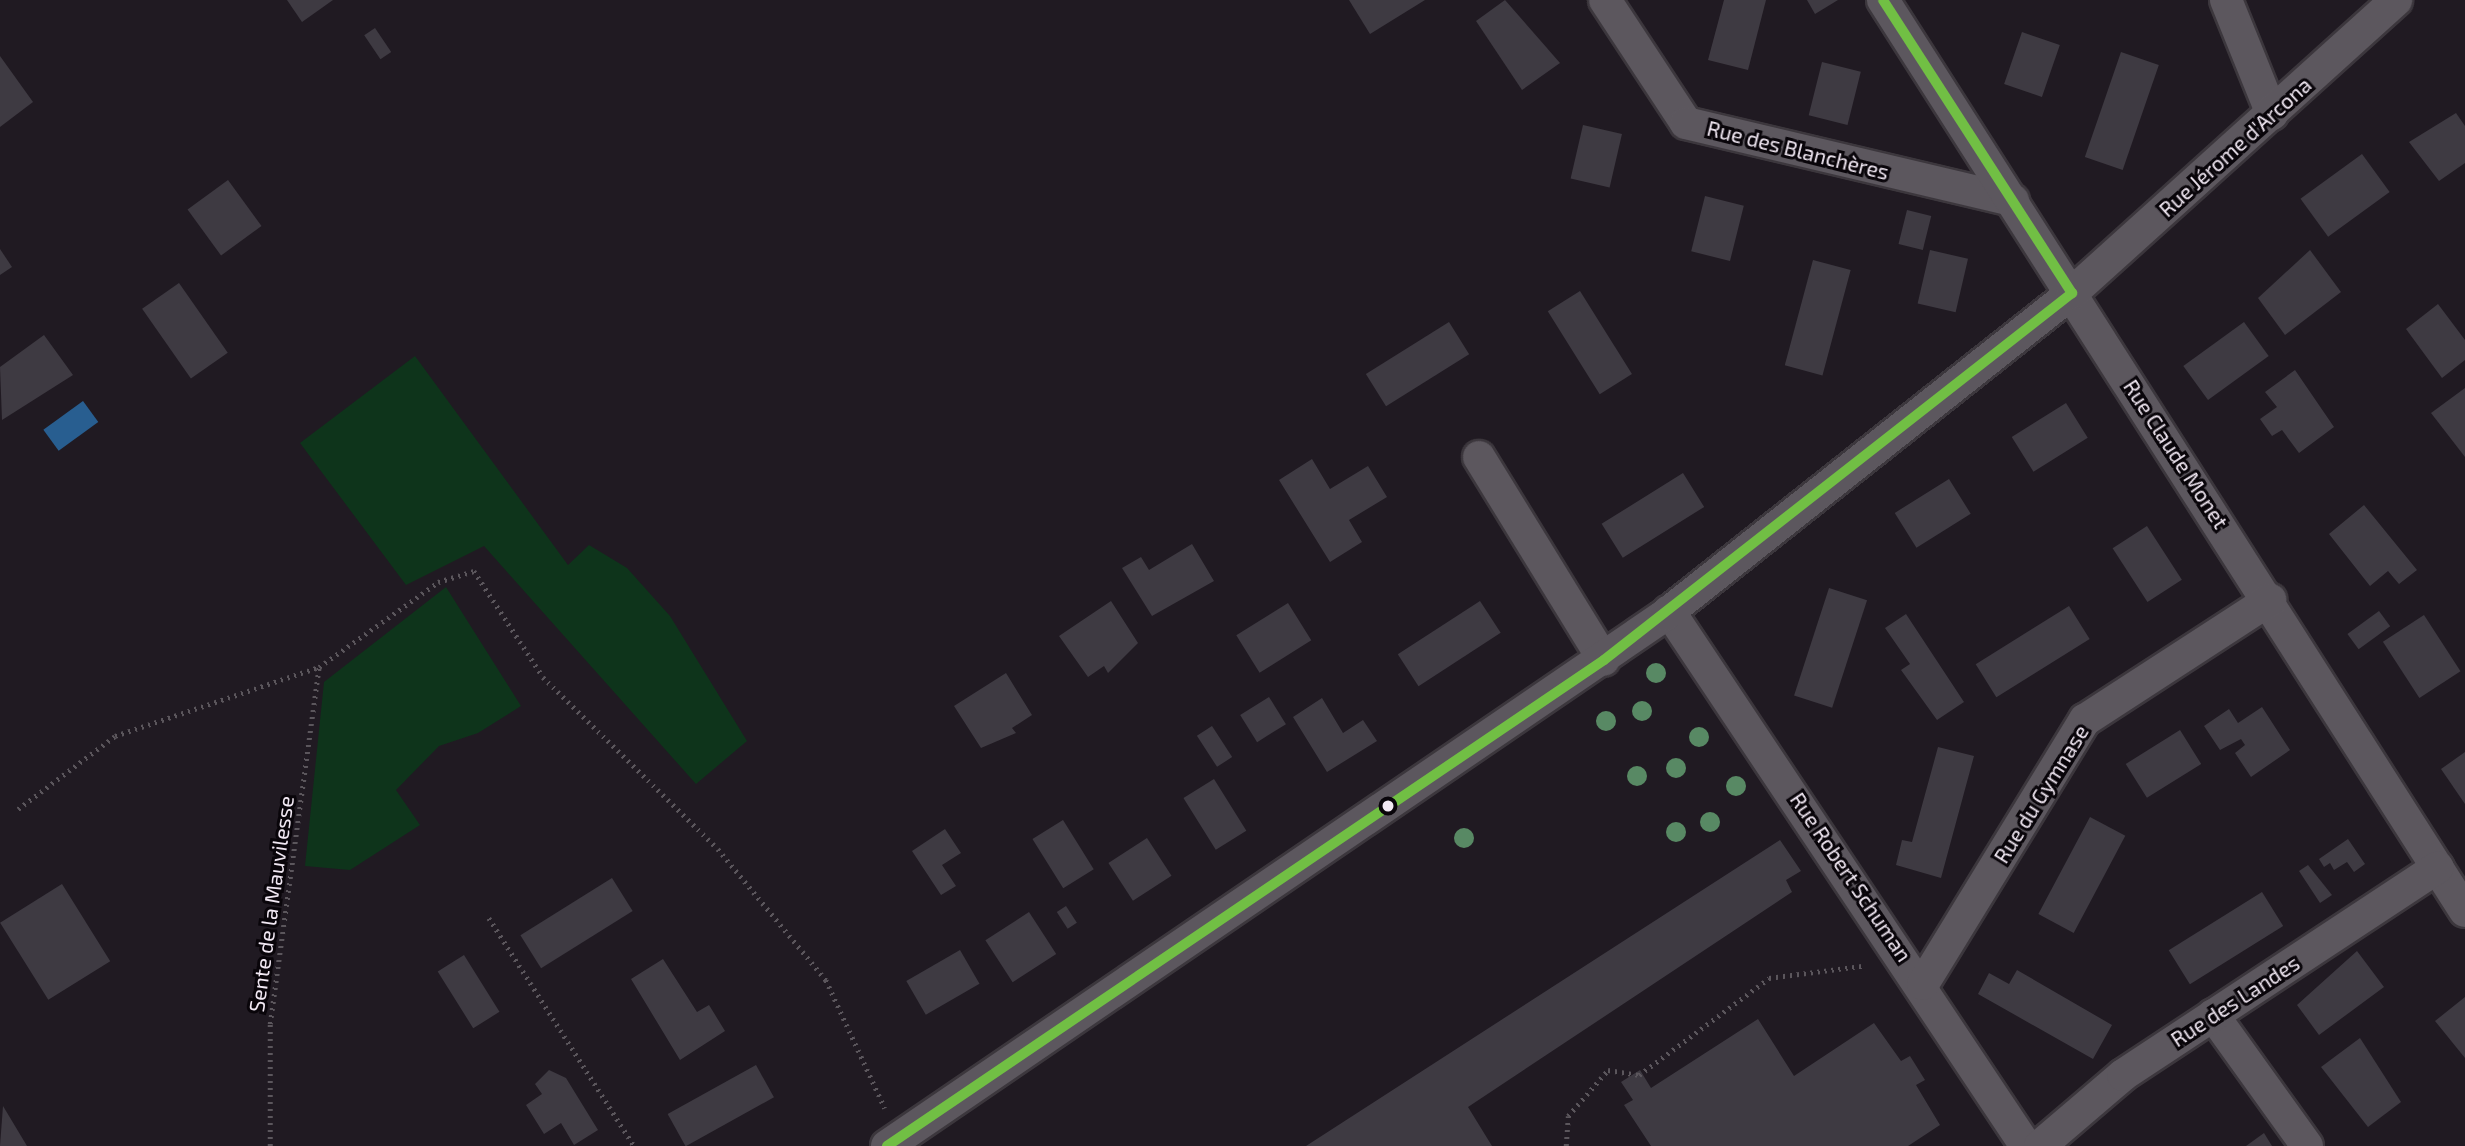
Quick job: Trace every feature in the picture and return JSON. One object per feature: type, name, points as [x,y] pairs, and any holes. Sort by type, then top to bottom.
[{"type":"street","name":"Rue des Blanchères","points":[[1605,0],[1686,123],[2013,200]]},
{"type":"street","name":"Rue Claude Monet","points":[[1883,0],[2463,904]]},
{"type":"street","points":[[2226,0],[2272,114]]},
{"type":"street","name":"Rue Jérome d'Arcona","points":[[887,1146],[1604,660],[1669,611],[2072,293],[2396,0]]},
{"type":"street","points":[[1479,457],[1604,660]]},
{"type":"street","name":"Rue du Gymnase","points":[[1923,984],[2085,720],[2270,600]]},
{"type":"street","name":"Rue Robert Schuman","points":[[1669,611],[1923,984],[2026,1146]]},
{"type":"street","name":"Rue des Landes","points":[[2040,1146],[2123,1075],[2438,867]]},
{"type":"street","points":[[2213,1015],[2307,1146]]},
{"type":"path","points":[[18,808],[115,736],[318,667],[438,582],[474,571],[543,677],[718,849],[825,980],[887,1112]]},
{"type":"path","name":"Sente de la Mauvilesse","points":[[270,1146],[270,1024],[318,667]]},
{"type":"path","points":[[489,918],[634,1146]]},
{"type":"path","points":[[1566,1146],[1568,1116],[1608,1070],[1639,1075],[1769,978],[1862,966]]},
{"type":"green space","points":[[415,356],[568,565],[589,545],[627,568],[670,616],[747,741],[696,784],[484,546],[406,585],[300,443]]},
{"type":"green space","points":[[446,587],[521,706],[478,733],[439,746],[396,790],[420,825],[350,870],[305,866],[324,682]]},
{"type":"water","points":[[83,401],[98,422],[59,451],[43,430]]},
{"type":"building","points":[[287,0],[333,0],[302,22]]},
{"type":"building","points":[[1349,0],[1425,0],[1370,34]]},
{"type":"building","points":[[1505,0],[1560,63],[1522,90],[1476,21]]},
{"type":"building","points":[[1724,0],[1766,0],[1748,70],[1708,60]]},
{"type":"building","points":[[1807,0],[1838,0],[1815,14]]},
{"type":"building","points":[[375,28],[391,52],[380,59],[364,35]]},
{"type":"building","points":[[2022,32],[2060,45],[2042,97],[2004,84]]},
{"type":"building","points":[[2121,52],[2159,65],[2123,170],[2085,157]]},
{"type":"building","points":[[0,56],[33,102],[0,127]]},
{"type":"building","points":[[1822,62],[1861,72],[1848,125],[1809,115]]},
{"type":"building","points":[[2456,113],[2465,126],[2465,163],[2439,181],[2409,142]]},
{"type":"building","points":[[1583,125],[1622,134],[1610,188],[1571,179]]},
{"type":"building","points":[[2362,154],[2390,192],[2328,237],[2301,199]]},
{"type":"building","points":[[228,180],[262,226],[221,256],[188,209]]},
{"type":"building","points":[[1705,196],[1744,206],[1730,261],[1691,251]]},
{"type":"building","points":[[1907,210],[1931,216],[1923,250],[1899,244]]},
{"type":"building","points":[[0,249],[12,267],[0,275]]},
{"type":"building","points":[[1930,250],[1968,259],[1956,312],[1918,304]]},
{"type":"building","points":[[2310,250],[2341,292],[2285,335],[2258,298]]},
{"type":"building","points":[[1813,260],[1851,270],[1822,375],[1785,365]]},
{"type":"building","points":[[179,283],[228,353],[191,378],[142,309]]},
{"type":"building","points":[[1580,291],[1632,374],[1600,394],[1548,311]]},
{"type":"building","points":[[2438,304],[2465,340],[2465,360],[2442,378],[2406,329]]},
{"type":"building","points":[[1449,322],[1469,354],[1386,406],[1366,374]]},
{"type":"building","points":[[2244,322],[2269,356],[2208,400],[2183,366]]},
{"type":"building","points":[[44,335],[73,375],[2,420],[0,367]]},
{"type":"building","points":[[2295,370],[2334,427],[2299,453],[2282,430],[2272,436],[2260,419],[2277,407],[2265,392]]},
{"type":"building","points":[[2465,388],[2465,457],[2431,413]]},
{"type":"building","points":[[2066,403],[2088,438],[2033,472],[2012,437]]},
{"type":"building","points":[[1312,459],[1330,489],[1368,466],[1387,497],[1349,520],[1362,542],[1330,562],[1279,480]]},
{"type":"building","points":[[1683,473],[1704,507],[1623,558],[1602,524]]},
{"type":"building","points":[[1949,479],[1971,514],[1916,548],[1895,513]]},
{"type":"building","points":[[2364,505],[2417,570],[2399,584],[2388,571],[2370,586],[2329,534]]},
{"type":"building","points":[[2147,526],[2182,580],[2147,602],[2113,548]]},
{"type":"building","points":[[1192,544],[1214,581],[1152,616],[1122,568],[1141,557],[1149,570]]},
{"type":"building","points":[[1829,588],[1867,600],[1832,708],[1794,695]]},
{"type":"building","points":[[1111,601],[1138,643],[1108,673],[1104,666],[1088,677],[1059,636]]},
{"type":"building","points":[[1480,601],[1501,633],[1419,686],[1398,654]]},
{"type":"building","points":[[1288,603],[1311,640],[1260,673],[1236,635]]},
{"type":"building","points":[[2069,606],[2090,639],[1996,697],[1976,664]]},
{"type":"building","points":[[2379,611],[2390,626],[2359,649],[2347,634]]},
{"type":"building","points":[[1906,614],[1964,702],[1937,720],[1901,670],[1910,664],[1885,628]]},
{"type":"building","points":[[2424,615],[2460,671],[2419,698],[2383,642]]},
{"type":"building","points":[[1006,673],[1032,715],[1012,728],[1016,733],[981,748],[954,706]]},
{"type":"building","points":[[1269,697],[1286,724],[1257,742],[1240,715]]},
{"type":"building","points":[[1322,698],[1343,733],[1363,720],[1377,741],[1327,772],[1293,717]]},
{"type":"building","points":[[2262,707],[2290,750],[2251,777],[2235,753],[2245,745],[2241,739],[2220,750],[2204,726],[2229,709],[2238,723]]},
{"type":"building","points":[[1212,726],[1232,757],[1217,767],[1197,736]]},
{"type":"building","points":[[2180,730],[2201,764],[2147,798],[2126,764]]},
{"type":"building","points":[[1938,747],[1974,756],[1941,878],[1896,865],[1902,840],[1912,842]]},
{"type":"building","points":[[2465,752],[2465,804],[2441,769]]},
{"type":"building","points":[[1214,779],[1246,831],[1216,850],[1183,798]]},
{"type":"building","points":[[2090,817],[2125,836],[2074,933],[2038,914]]},
{"type":"building","points":[[1063,820],[1094,869],[1063,888],[1032,839]]},
{"type":"building","points":[[945,829],[961,853],[942,865],[956,886],[941,895],[912,851]]},
{"type":"building","points":[[1147,838],[1172,876],[1133,901],[1108,863]]},
{"type":"building","points":[[2348,839],[2365,864],[2354,872],[2347,862],[2334,870],[2330,863],[2324,867],[2319,859]]},
{"type":"building","points":[[1780,840],[1801,871],[1786,880],[1792,892],[1468,1107],[1492,1146],[1306,1146]]},
{"type":"building","points":[[2308,865],[2332,895],[2320,903],[2299,871]]},
{"type":"building","points":[[612,878],[633,911],[541,968],[520,935]]},
{"type":"building","points":[[62,884],[110,961],[48,1000],[0,923]]},
{"type":"building","points":[[2262,892],[2283,926],[2190,984],[2169,950]]},
{"type":"building","points":[[1066,906],[1077,923],[1068,929],[1057,912]]},
{"type":"building","points":[[1029,912],[1056,954],[1013,982],[985,940]]},
{"type":"building","points":[[960,950],[980,984],[926,1015],[906,981]]},
{"type":"building","points":[[2357,951],[2384,987],[2319,1035],[2297,1005]]},
{"type":"building","points":[[464,955],[500,1012],[473,1028],[438,971]]},
{"type":"building","points":[[663,959],[697,1012],[709,1005],[725,1031],[680,1060],[631,979]]},
{"type":"building","points":[[2017,970],[2112,1025],[2093,1059],[1978,994],[1989,973],[2009,984]]},
{"type":"building","points":[[2465,997],[2465,1058],[2435,1021]]},
{"type":"building","points":[[1758,1019],[1794,1076],[1874,1023],[1901,1061],[1910,1056],[1925,1080],[1916,1085],[1940,1125],[1908,1146],[1651,1146],[1624,1105],[1633,1100],[1621,1082],[1640,1070],[1651,1088]]},
{"type":"building","points":[[2360,1038],[2401,1102],[2368,1127],[2321,1067]]},
{"type":"building","points":[[756,1065],[774,1097],[686,1146],[668,1114]]},
{"type":"building","points":[[549,1070],[566,1078],[598,1130],[574,1145],[561,1123],[544,1134],[526,1105],[542,1094],[535,1084]]},
{"type":"building","points":[[3,1106],[27,1146],[0,1146]]},
{"type":"building","points":[[2264,1133],[2272,1146],[2246,1146]]},
{"type":"transit line","points":[[1883,0],[2072,293]]},
{"type":"transit line","points":[[887,1146],[1604,660],[2072,293]]}]
